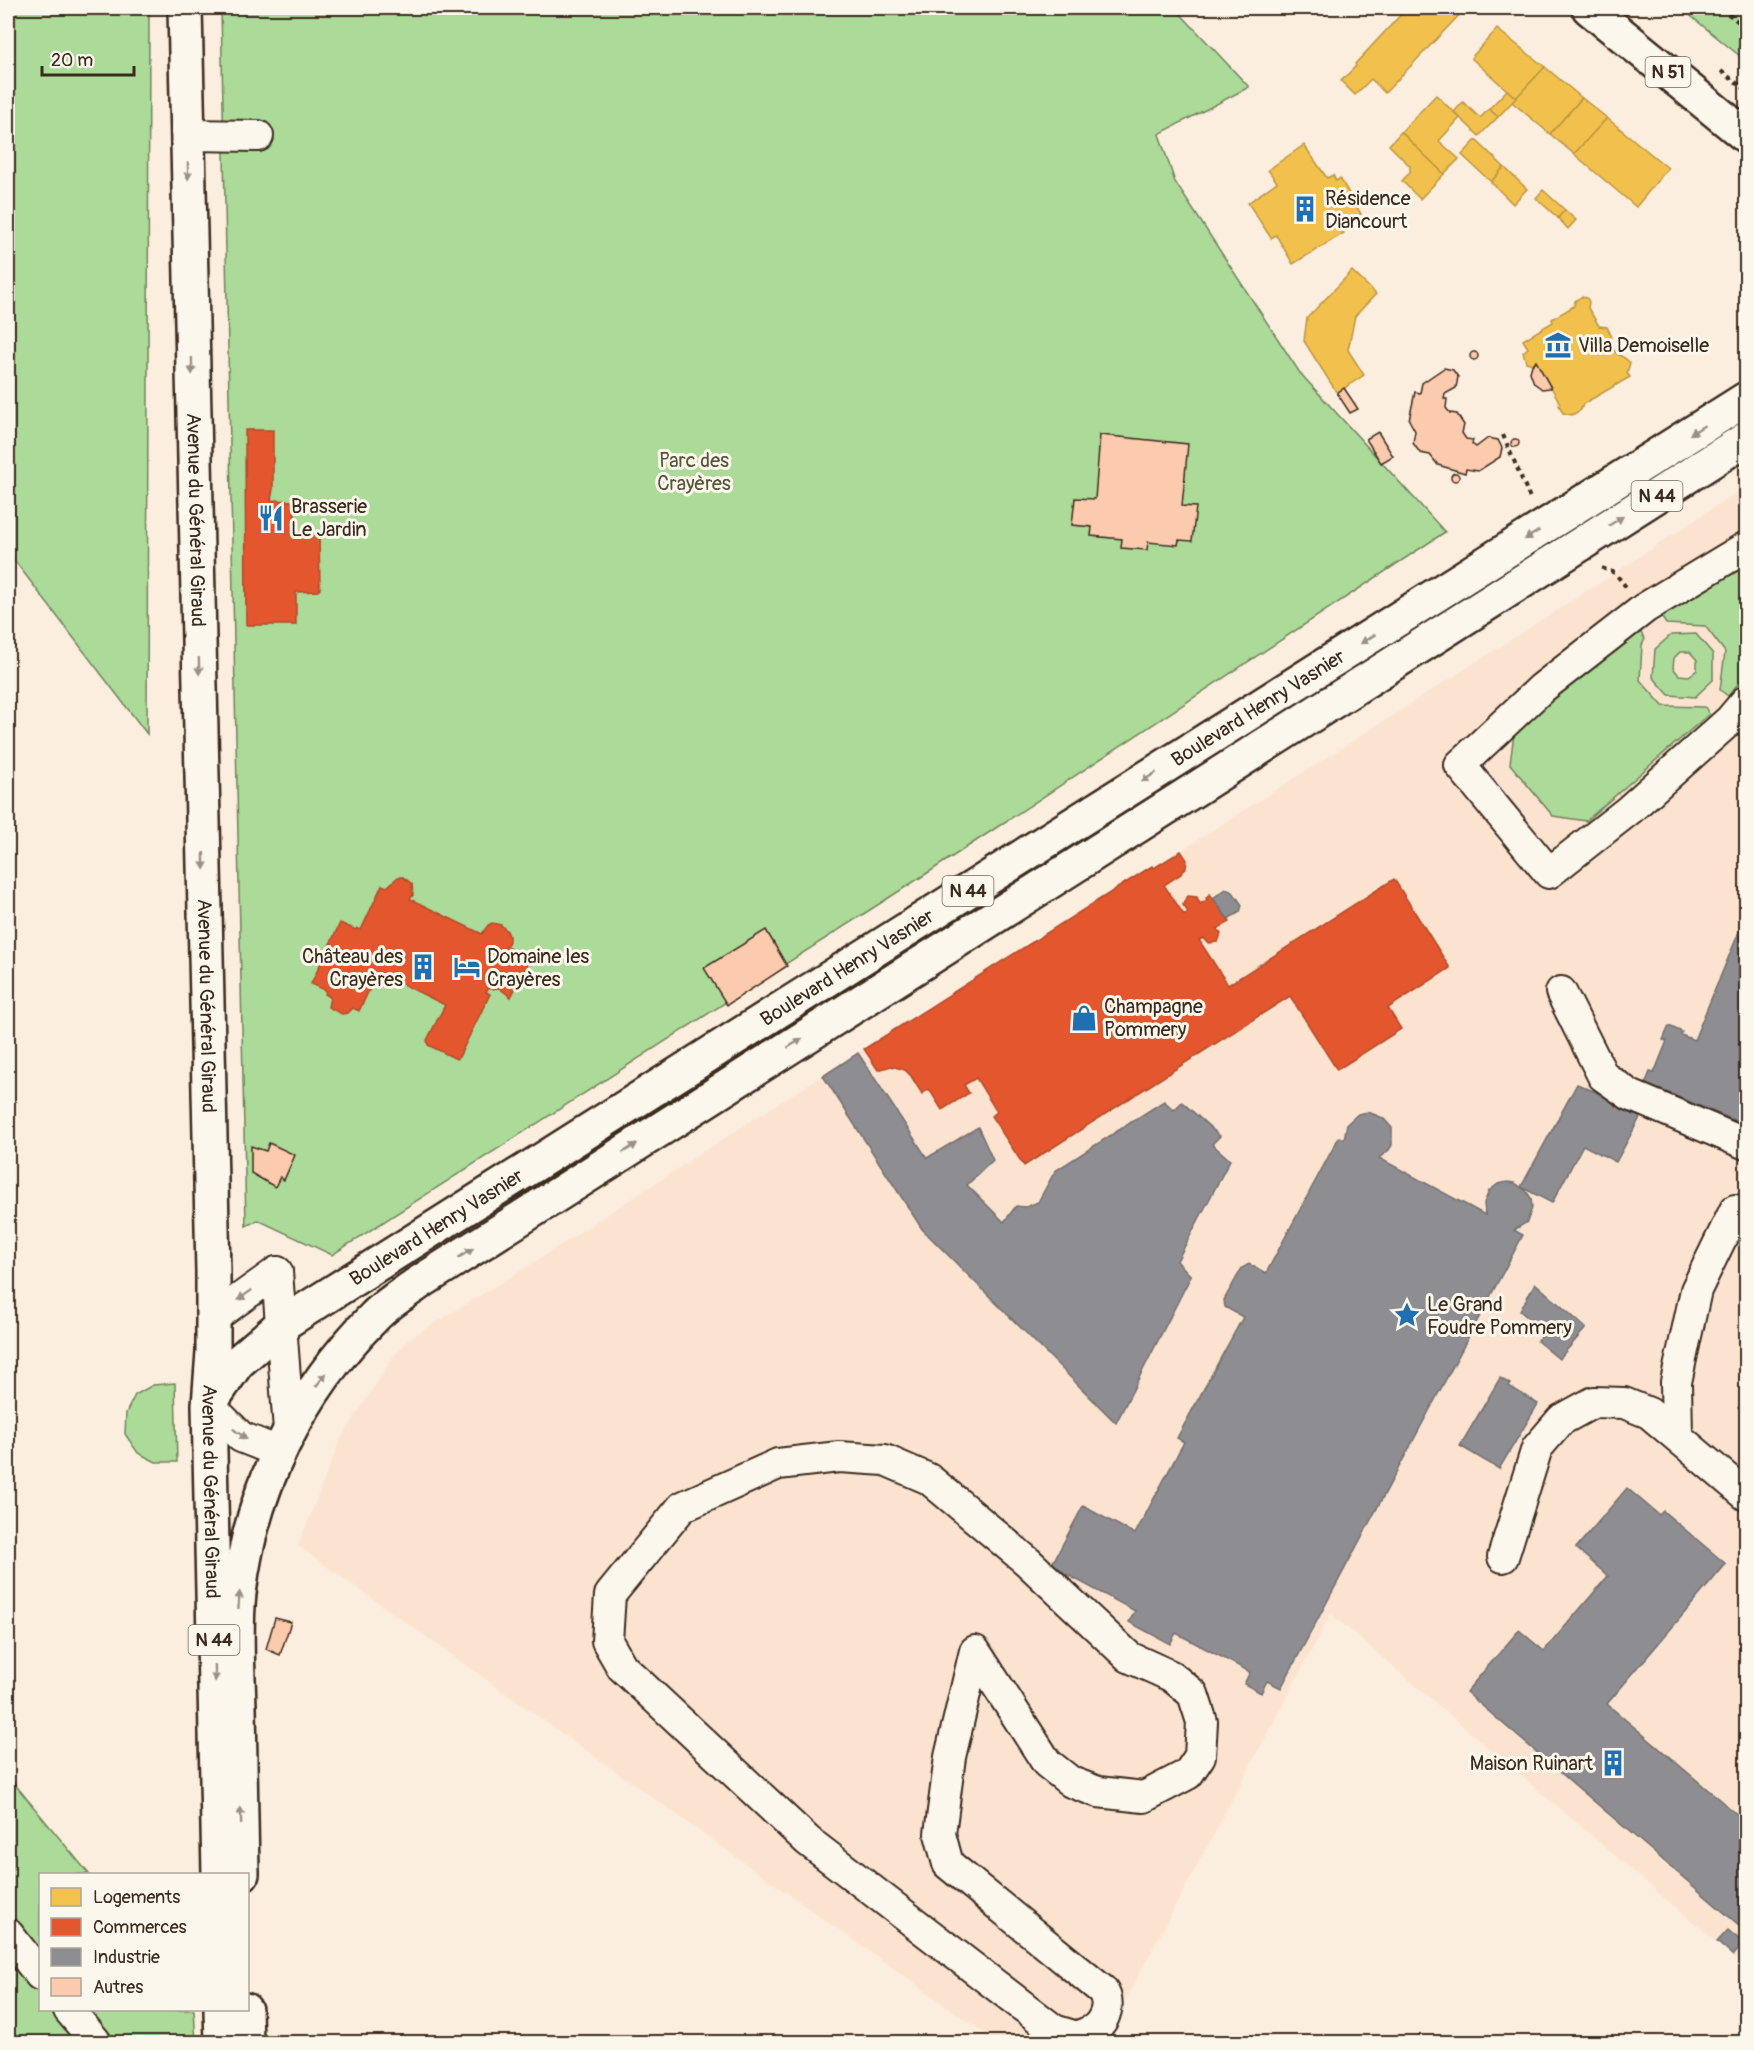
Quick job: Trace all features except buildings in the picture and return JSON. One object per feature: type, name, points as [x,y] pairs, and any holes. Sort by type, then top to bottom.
[{"type":"main road","name":"Avenue du Général Giraud","points":[[185,8],[213,1272],[209,1405],[219,1873]]},
{"type":"main road","name":"N 51","points":[[1589,8],[1746,136]]},
{"type":"main road","name":"Boulevard Henry Vasnier","points":[[209,1405],[237,1364],[281,1325],[1746,399]]},
{"type":"main road","name":"Boulevard Henry Vasnier","points":[[284,1441],[315,1387],[350,1344],[375,1315],[417,1284],[1746,439]]},
{"type":"main road","name":"Avenue du Général Giraud","points":[[242,1873],[237,1640],[239,1594],[248,1541],[268,1475],[284,1441]]},
{"type":"main road","points":[[221,2011],[222,2043]]},
{"type":"main road","points":[[245,2011],[246,2043]]},
{"type":"street","points":[[187,135],[258,136]]},
{"type":"street","points":[[1746,547],[1645,608],[1542,688],[1460,765],[1549,873],[1629,810],[1730,720],[1746,701]]},
{"type":"street","points":[[1561,992],[1603,1076],[1630,1095],[1746,1144]]},
{"type":"street","points":[[1677,1436],[1676,1382],[1696,1290],[1735,1209]]},
{"type":"street","points":[[209,1405],[241,1437],[284,1441],[281,1325],[277,1272],[213,1318]]},
{"type":"street","points":[[1503,1557],[1537,1448],[1561,1420],[1594,1402],[1624,1403],[1649,1413],[1746,1495]]},
{"type":"street","points":[[839,1457],[885,1460],[929,1479],[1028,1562],[1129,1657],[1171,1676],[1193,1694],[1202,1722],[1200,1756],[1188,1774],[1144,1797],[1098,1792],[1071,1782],[1047,1763],[975,1651],[950,1757],[940,1834],[942,1844],[948,1864],[1102,1990],[1107,1997],[1106,2013],[1095,2028],[1077,2037],[1054,2030],[808,1841],[622,1667],[607,1641],[610,1595],[682,1507],[778,1464],[839,1457]]},
{"type":"street","points":[[8,1934],[39,1974]]},
{"type":"street","points":[[70,2011],[96,2043]]},
{"type":"path","points":[[1721,8],[1746,28]]},
{"type":"shaded area","name":"Champagne Pommery","points":[[1746,486],[1746,1967],[1331,1614],[1103,2042],[997,2042],[298,1546],[340,1440],[393,1357],[409,1339],[522,1270],[757,1117],[1152,866],[1154,868],[1615,573]]},
{"type":"green space","points":[[8,8],[149,8],[147,734],[8,552]]},
{"type":"green space","name":"Parc des Crayères","points":[[221,8],[1175,8],[1249,87],[1159,134],[1175,182],[1300,373],[1445,532],[929,872],[332,1255],[258,1220],[246,1226]]},
{"type":"green space","points":[[1681,8],[1746,8],[1746,61]]},
{"type":"green space","points":[[1746,556],[1746,674],[1728,696],[1720,690],[1725,652],[1705,626],[1666,624],[1659,613]]},
{"type":"green space","points":[[1637,627],[1645,639],[1642,645],[1640,680],[1663,706],[1705,707],[1709,714],[1586,821],[1553,816],[1510,764],[1514,733]]},
{"type":"green space","points":[[1696,634],[1713,654],[1713,680],[1695,697],[1669,695],[1653,677],[1655,649],[1671,635]],"holes":[[[1680,652],[1690,652],[1697,660],[1697,670],[1689,676],[1679,675],[1673,668],[1674,658]]]},
{"type":"green space","points":[[175,1383],[177,1462],[156,1462],[138,1453],[125,1434],[126,1413],[135,1395],[153,1385]]},
{"type":"green space","points":[[8,1776],[88,1873],[39,1873],[39,2011],[194,2011],[196,2042],[8,2042]]},
{"type":"place","name":"Résidence Diancourt","points":[[1305,209]]},
{"type":"place","name":"Villa Demoiselle","points":[[1558,345]]},
{"type":"place","name":"Brasserie Le Jardin","points":[[271,518]]},
{"type":"place","name":"Château des Crayères","points":[[423,967]]},
{"type":"place","name":"Domaine les Crayères","points":[[467,967]]},
{"type":"place","name":"Champagne Pommery","points":[[1084,1018]]},
{"type":"place","name":"Le Grand Foudre Pommery","points":[[1407,1315]]},
{"type":"place","name":"Maison Ruinart","points":[[1613,1763]]}]
